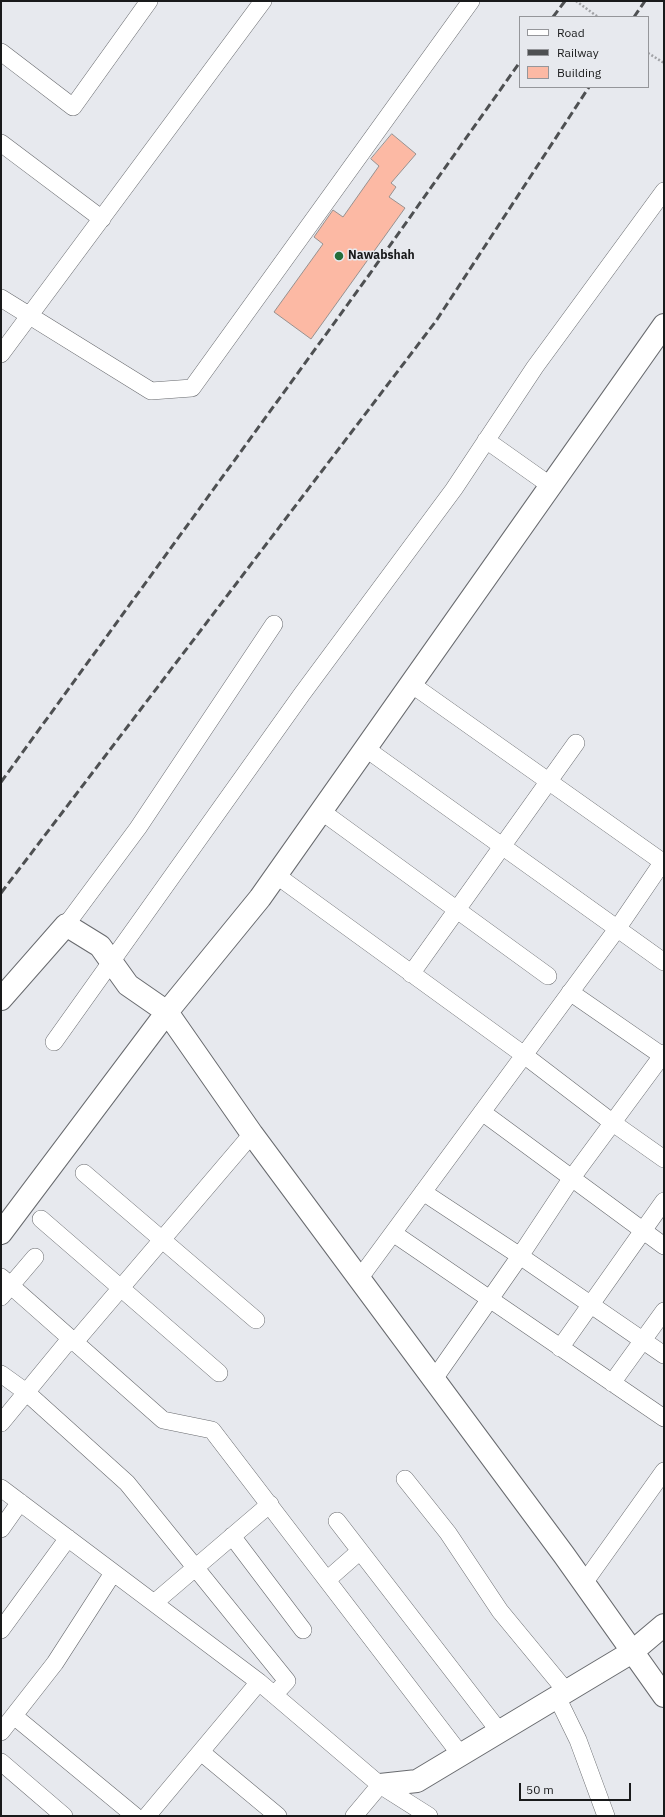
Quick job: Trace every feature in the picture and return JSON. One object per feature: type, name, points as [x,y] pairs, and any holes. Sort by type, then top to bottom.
[{"type":"street","points":[[1,52],[73,107],[149,1]]},
{"type":"street","points":[[1,354],[263,1]]},
{"type":"street","points":[[1,298],[151,391],[192,388],[471,1]]},
{"type":"street","points":[[1,143],[102,219]]},
{"type":"street","points":[[54,1042],[112,963],[302,694],[454,489],[535,367],[664,190]]},
{"type":"street","points":[[1,1232],[167,1012],[260,898],[664,326]]},
{"type":"street","points":[[486,440],[551,486]]},
{"type":"street","points":[[1,999],[66,925],[138,828],[274,624]]},
{"type":"street","points":[[359,1279],[617,929],[664,862],[548,782],[411,684]]},
{"type":"street","points":[[411,974],[576,743]]},
{"type":"street","points":[[365,748],[664,962]]},
{"type":"street","points":[[321,812],[548,976]]},
{"type":"street","points":[[276,875],[524,1055],[613,1123],[664,1159]]},
{"type":"street","points":[[66,925],[100,946],[128,985],[167,1012],[252,1134],[434,1379],[664,1696]]},
{"type":"street","points":[[434,1379],[489,1298],[520,1256],[570,1179],[663,1056],[570,992]]},
{"type":"street","points":[[482,1112],[570,1179],[664,1246]]},
{"type":"street","points":[[1,1423],[26,1392],[120,1289],[252,1134]]},
{"type":"street","points":[[84,1173],[256,1320]]},
{"type":"street","points":[[423,1192],[520,1256],[664,1355]]},
{"type":"street","points":[[560,1348],[592,1305],[664,1201]]},
{"type":"street","points":[[41,1219],[120,1289],[219,1372]]},
{"type":"street","points":[[393,1234],[664,1418]]},
{"type":"street","points":[[35,1257],[4,1286],[72,1341],[163,1420],[212,1430],[460,1754]]},
{"type":"street","points":[[612,1383],[664,1311]]},
{"type":"street","points":[[1,1374],[26,1392],[127,1483],[286,1681],[274,1695]]},
{"type":"street","points":[[584,1584],[664,1471]]},
{"type":"street","points":[[405,1479],[448,1533],[500,1611],[561,1694],[606,1816]]},
{"type":"street","points":[[1,1488],[259,1682],[380,1785],[429,1816]]},
{"type":"street","points":[[1,1529],[20,1502]]},
{"type":"street","points":[[154,1603],[270,1504]]},
{"type":"street","points":[[337,1522],[499,1731]]},
{"type":"street","points":[[232,1536],[303,1630]]},
{"type":"street","points":[[1,1630],[68,1538]]},
{"type":"street","points":[[327,1580],[360,1551]]},
{"type":"street","points":[[1,1732],[55,1663],[113,1573]]},
{"type":"street","points":[[354,1816],[380,1785],[417,1781],[632,1652],[664,1625]]},
{"type":"street","points":[[154,1814],[201,1752],[259,1682]]},
{"type":"street","points":[[14,1716],[135,1816]]},
{"type":"street","points":[[201,1752],[278,1816]]},
{"type":"street","points":[[1,1762],[64,1816]]},
{"type":"path","points":[[576,1],[597,16]]},
{"type":"path","points":[[649,54],[664,63]]},
{"type":"building","points":[[392,134],[416,154],[391,183],[396,187],[389,197],[405,208],[311,339],[274,312],[323,244],[314,237],[333,210],[343,217],[379,166],[371,159]]},
{"type":"railway","points":[[554,16],[565,1]]},
{"type":"railway","points":[[635,16],[645,1]]},
{"type":"railway","points":[[1,782],[369,275],[519,63]]},
{"type":"railway","points":[[1,893],[436,321],[588,88]]},
{"type":"place","name":"Nawabshah","points":[[339,256]]}]
